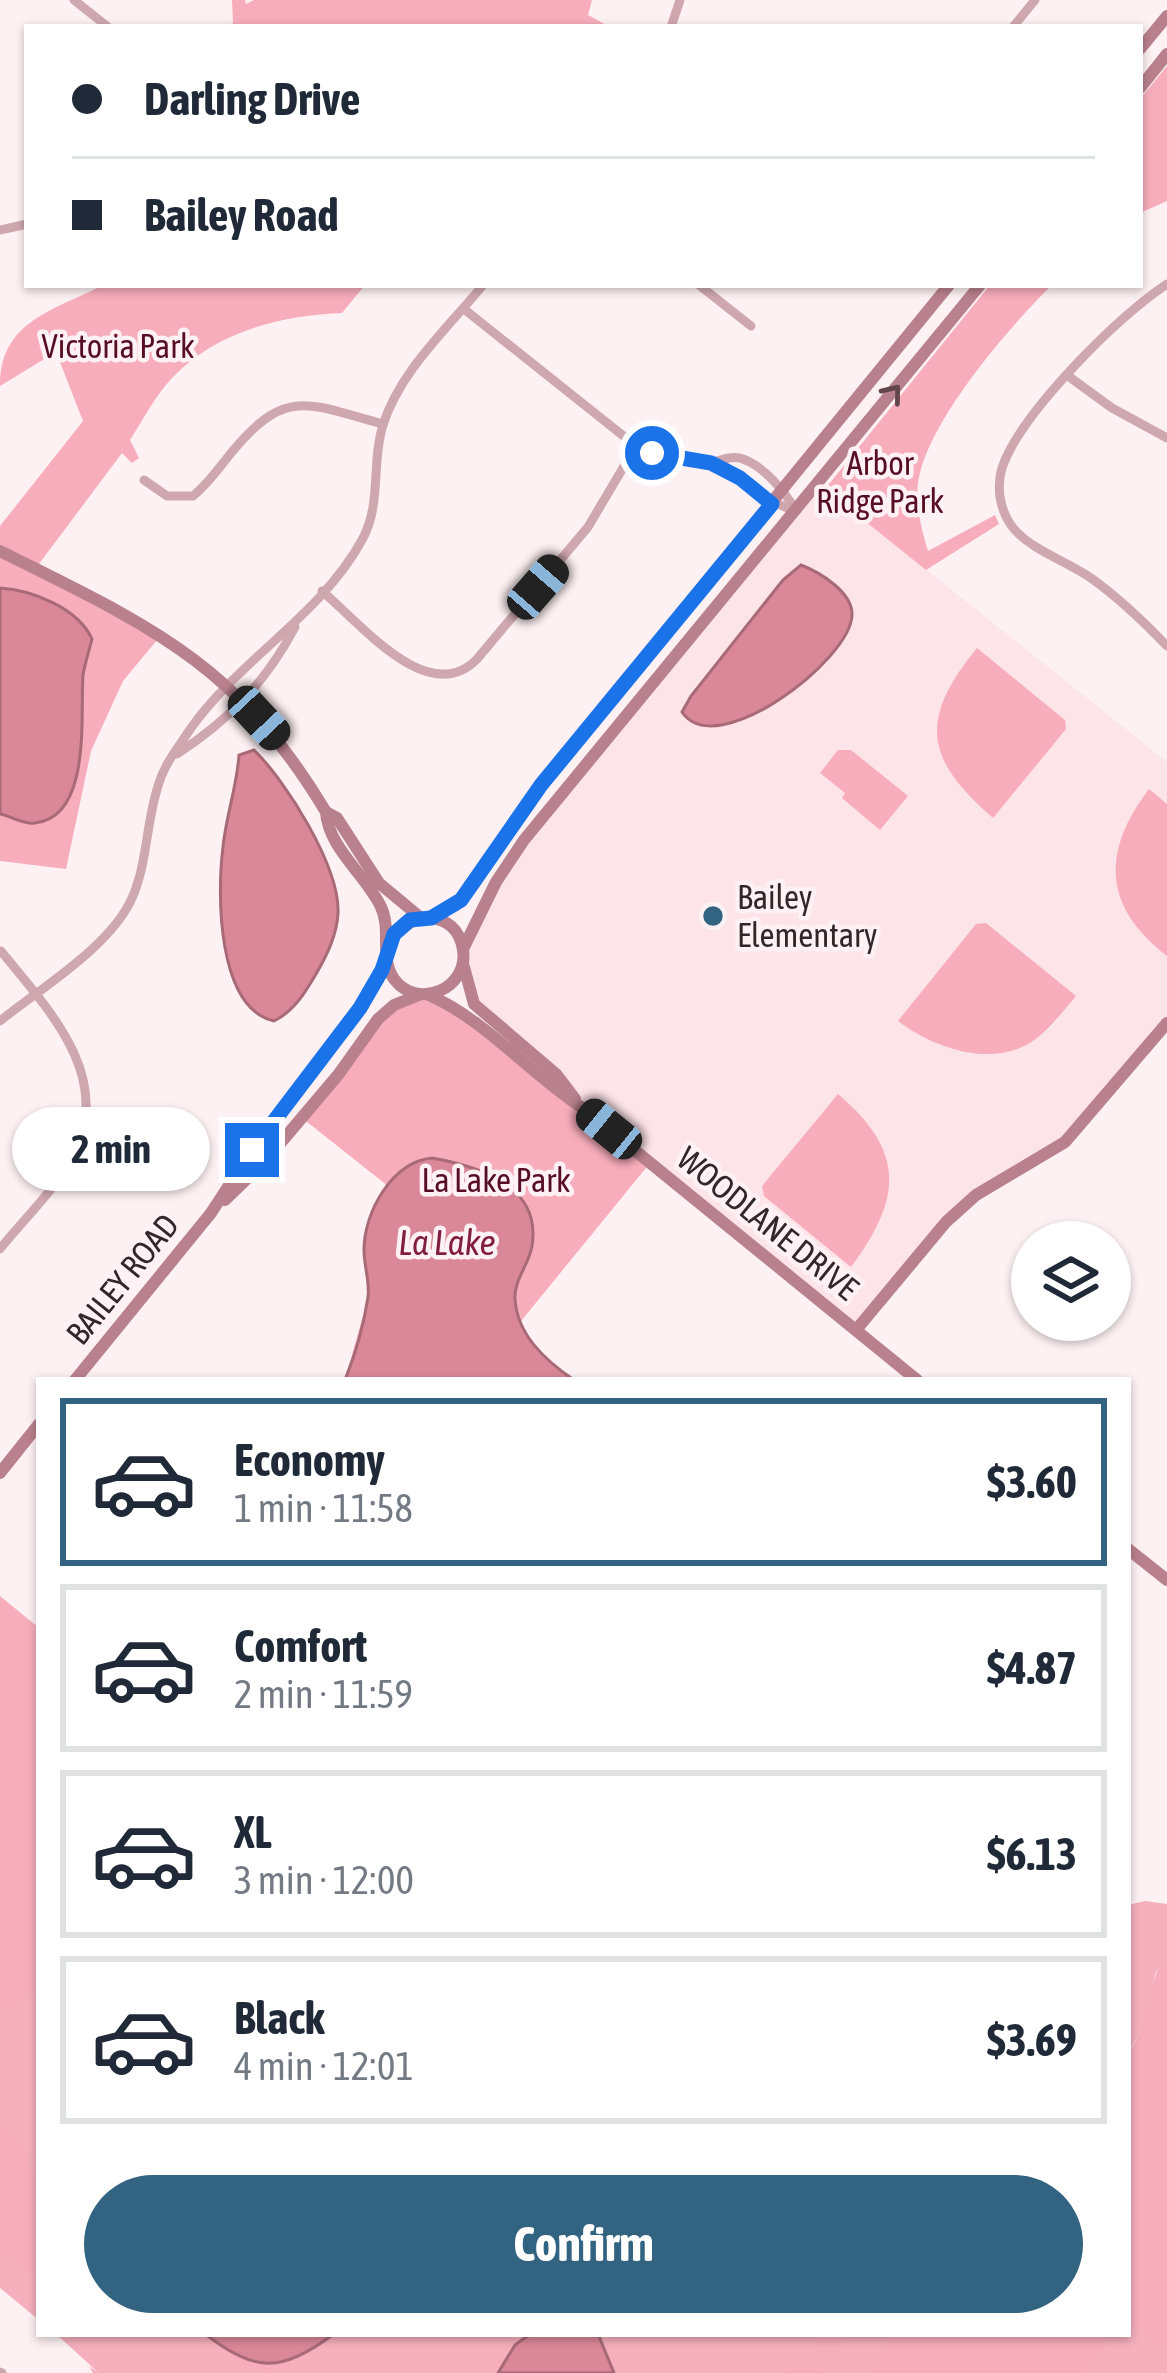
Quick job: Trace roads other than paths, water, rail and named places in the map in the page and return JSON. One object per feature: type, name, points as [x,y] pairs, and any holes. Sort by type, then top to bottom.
[{"type":"main road","points":[[1143,46],[1167,16]]},
{"type":"main road","points":[[1143,84],[1167,54]]},
{"type":"main road","points":[[388,944],[401,926],[456,905],[469,891],[541,785],[947,288]]},
{"type":"main road","points":[[0,551],[162,634],[229,686],[288,750],[326,812],[337,842],[384,912],[387,960],[396,981],[408,991],[425,994],[454,982],[496,882],[524,840],[978,288]]},
{"type":"main road","points":[[326,812],[337,818],[379,883],[426,918],[456,932],[464,952]]},
{"type":"main road","name":"WOODLANE DRIVE","points":[[464,952],[474,1004],[556,1074],[584,1109]]},
{"type":"main road","name":"BAILEY ROAD","points":[[77,1377],[211,1213],[252,1150],[350,1022],[387,960]]},
{"type":"main road","name":"WOODLANE DRIVE","points":[[425,994],[462,1013],[913,1377]]},
{"type":"main road","name":"BAILEY ROAD","points":[[211,1213],[266,1160],[384,1013],[401,1001],[425,994]]},
{"type":"main road","points":[[856,1330],[946,1222],[976,1195],[1065,1142],[1167,1023]]},
{"type":"main road","points":[[2,1465],[36,1427]]},
{"type":"main road","points":[[1131,1551],[1167,1580]]},
{"type":"street","points":[[74,0],[104,24]]},
{"type":"street","points":[[1015,24],[1035,0]]},
{"type":"street","points":[[1167,284],[1105,332],[1007,455],[1000,478],[1003,509],[1019,535],[1091,578],[1167,646]]},
{"type":"street","points":[[0,1021],[101,940],[123,915],[138,882],[159,782],[173,757],[194,724],[299,618],[353,555],[368,527],[383,424],[401,386],[481,288]]},
{"type":"street","points":[[703,288],[751,326]]},
{"type":"street","points":[[464,308],[636,446],[711,463],[740,478],[772,504],[796,511]]},
{"type":"street","points":[[1069,376],[1112,408],[1167,438]]},
{"type":"street","points":[[145,480],[167,496],[193,496],[250,429],[283,408],[320,406],[383,424]]},
{"type":"street","points":[[322,591],[416,669],[440,676],[460,673],[584,532],[636,446]]},
{"type":"street","points":[[711,463],[742,458],[784,490],[796,511]]},
{"type":"street","points":[[173,757],[244,702],[265,677],[299,618]]},
{"type":"street","points":[[0,1249],[72,1157],[86,1114],[85,1082],[74,1048],[1,951]]},
{"type":"water","points":[[801,565],[841,591],[851,607],[846,634],[830,656],[779,700],[750,716],[723,725],[699,724],[682,712],[783,580]]},
{"type":"water","points":[[0,588],[53,603],[76,618],[92,639],[83,675],[82,738],[74,784],[53,817],[35,823],[0,814]]},
{"type":"water","points":[[254,750],[281,782],[321,849],[338,913],[331,945],[312,981],[293,1007],[274,1021],[255,1012],[241,995],[231,973],[221,919],[223,847],[239,755]]},
{"type":"water","name":"La Lake","points":[[432,1158],[468,1167],[517,1193],[532,1225],[532,1246],[517,1285],[517,1312],[535,1346],[570,1377],[346,1377],[368,1297],[364,1250],[369,1220],[393,1179]]},
{"type":"water","points":[[209,2337],[330,2337],[298,2356],[269,2363],[223,2347]]},
{"type":"water","points":[[526,2337],[599,2337],[614,2373],[498,2373],[515,2345]]},
{"type":"place","name":"Bailey Elementary","points":[[713,916]]},
{"type":"park label","name":"Victoria Park","points":[[118,346]]},
{"type":"park label","name":"Arbor Ridge Park","points":[[880,482]]},
{"type":"park label","name":"La Lake Park","points":[[496,1180]]}]
